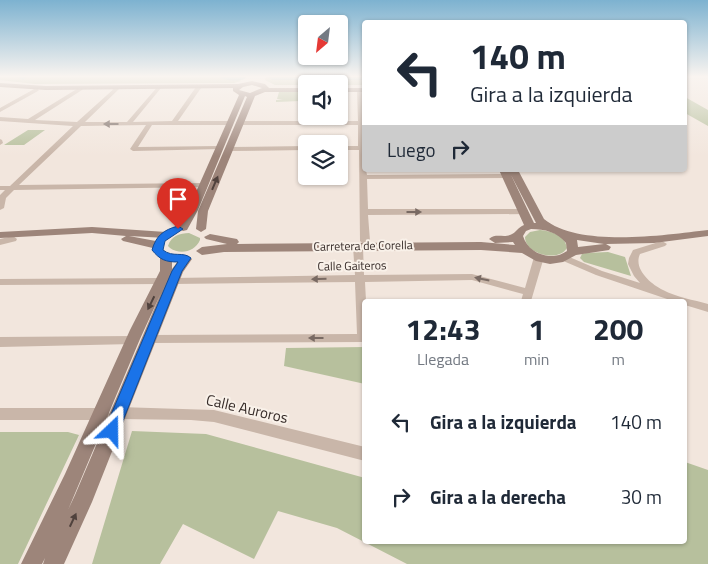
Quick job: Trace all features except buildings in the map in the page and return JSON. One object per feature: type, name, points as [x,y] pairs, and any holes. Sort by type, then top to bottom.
[{"type":"main road","points":[[183,228],[193,210],[237,103]]},
{"type":"main road","points":[[201,229],[203,211],[240,123],[241,103]]},
{"type":"main road","points":[[508,172],[530,226]]},
{"type":"main road","points":[[508,172],[540,222],[564,234],[588,240],[642,241],[708,233]]},
{"type":"main road","points":[[547,227],[530,226],[520,231],[517,236],[520,246],[539,258],[554,260],[604,247],[662,244],[708,238]]},
{"type":"main road","points":[[0,235],[92,230],[166,235],[183,228],[201,229],[207,232],[210,238],[209,244],[202,251]]},
{"type":"main road","points":[[564,234],[572,242],[568,255]]},
{"type":"main road","points":[[157,246],[166,235]]},
{"type":"main road","points":[[0,241],[101,236],[157,246]]},
{"type":"main road","name":"Carretera de Corella","points":[[186,258],[202,251],[228,248],[502,239],[517,236]]},
{"type":"main road","name":"Carretera de Corella","points":[[210,238],[230,242],[482,246],[525,250]]},
{"type":"main road","points":[[157,246],[160,255],[166,258],[186,258]]},
{"type":"main road","points":[[31,564],[150,339],[167,281],[166,258]]},
{"type":"main road","points":[[53,564],[82,502],[133,340],[167,281],[186,258]]},
{"type":"street","points":[[0,110],[12,103]]},
{"type":"street","points":[[29,121],[57,103]]},
{"type":"street","points":[[0,208],[2,197],[101,103]]},
{"type":"street","points":[[128,124],[146,103]]},
{"type":"street","points":[[174,124],[188,103]]},
{"type":"street","points":[[0,119],[79,124],[230,123]]},
{"type":"street","points":[[240,123],[362,123]]},
{"type":"street","points":[[150,124],[133,149],[219,148]]},
{"type":"street","points":[[229,149],[298,148]]},
{"type":"street","points":[[348,148],[362,148]]},
{"type":"street","points":[[362,172],[365,212],[360,279],[362,308]]},
{"type":"street","points":[[362,177],[508,172]]},
{"type":"street","points":[[0,188],[202,186]]},
{"type":"street","points":[[365,212],[525,212]]},
{"type":"street","points":[[662,244],[636,252],[632,265],[641,278],[662,295]]},
{"type":"street","points":[[568,255],[581,267],[677,299]]},
{"type":"street","points":[[527,297],[539,258]]},
{"type":"street","name":"Calle Gaiteros","points":[[0,282],[479,277],[527,297]]},
{"type":"street","points":[[687,302],[708,308]]},
{"type":"street","points":[[150,339],[362,338]]},
{"type":"street","points":[[0,342],[133,340]]},
{"type":"street","name":"Calle Auroros","points":[[0,414],[191,414],[214,416],[362,453]]},
{"type":"green space","points":[[687,103],[696,103],[708,110],[708,126],[687,114]]},
{"type":"green space","points":[[28,130],[45,130],[24,145],[4,145]]},
{"type":"green space","points":[[549,231],[563,240],[567,248],[563,253],[550,256],[530,248],[526,243],[525,237],[530,232]]},
{"type":"green space","points":[[189,233],[200,238],[198,244],[191,250],[183,252],[168,246],[176,236]]},
{"type":"green space","points":[[608,252],[625,257],[631,276],[584,262],[580,258],[582,254],[586,253]]},
{"type":"green space","points":[[362,347],[362,383],[284,366],[286,348]]},
{"type":"green space","points":[[132,431],[206,434],[362,477],[362,541],[337,528],[278,511],[254,559],[183,524],[160,564],[92,564]]},
{"type":"green space","points":[[0,432],[68,432],[79,435],[18,564],[0,564]]},
{"type":"green space","points":[[687,463],[708,470],[708,564],[407,564],[368,544],[687,544]]},
{"type":"route","points":[[112,431],[177,271],[186,258],[166,258],[160,255],[157,250],[160,240],[169,232],[178,229]]}]
